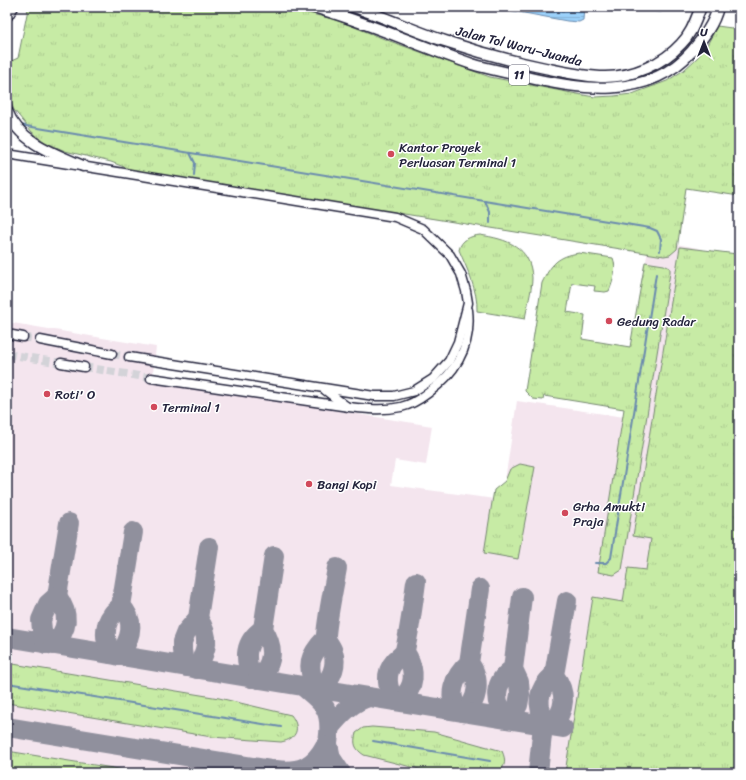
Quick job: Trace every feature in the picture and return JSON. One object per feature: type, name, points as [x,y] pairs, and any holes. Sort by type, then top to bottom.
[{"type":"highway","points":[[7,16],[13,7]]},
{"type":"highway","name":"Jalan Tol Waru–Juanda","points":[[313,7],[340,14],[389,34],[474,64],[576,87],[619,87],[648,81],[662,74],[685,59],[703,37],[718,7]]},
{"type":"highway","name":"Jalan Tol Waru–Juanda","points":[[354,7],[445,41],[496,57],[580,75],[605,77],[628,74],[641,70],[671,54],[689,35],[699,12]]},
{"type":"highway","points":[[8,114],[20,131],[37,144],[83,166]]},
{"type":"street","points":[[7,154],[395,217],[423,230],[450,255],[461,274],[466,291],[470,323],[466,345],[456,366],[439,385],[418,400],[402,407],[378,409],[348,407],[150,378]]},
{"type":"street","points":[[129,357],[323,389],[374,396],[394,396],[414,391],[433,379],[449,361],[458,342],[468,303]]},
{"type":"street","points":[[7,334],[23,337]]},
{"type":"street","points":[[40,340],[112,354]]},
{"type":"street","points":[[61,363],[84,367]]},
{"type":"street","points":[[323,389],[348,407]]},
{"type":"shaded area","points":[[650,239],[703,249],[685,773],[7,773],[7,322],[156,347],[152,381],[432,426],[426,465],[395,460],[391,485],[502,500],[517,401],[624,417],[643,277]]},
{"type":"green space","points":[[29,7],[279,7],[337,20],[387,40],[490,77],[595,97],[632,94],[667,81],[684,70],[697,58],[706,47],[717,26],[739,29],[739,196],[686,188],[677,249],[670,255],[664,256],[132,170],[111,162],[65,151],[45,142],[32,132],[14,110],[7,93],[7,63],[18,58]]},
{"type":"green space","points":[[480,235],[508,242],[522,251],[527,258],[531,267],[532,283],[525,319],[477,311],[474,288],[459,250],[466,239]]},
{"type":"green space","points":[[680,247],[737,254],[739,251],[739,773],[565,773],[593,597],[623,602],[628,568],[646,570],[651,539],[633,536]]},
{"type":"green space","points":[[579,253],[613,258],[615,266],[614,275],[609,291],[605,292],[594,291],[595,286],[572,283],[567,312],[585,315],[582,339],[630,347],[645,262],[664,265],[670,268],[622,570],[614,575],[598,572],[624,409],[544,396],[543,400],[533,399],[525,391],[542,283],[556,262],[566,256]]},
{"type":"green space","points":[[520,464],[535,467],[518,559],[484,553],[494,490],[505,481],[510,469]]},
{"type":"green space","points":[[7,663],[219,698],[291,715],[296,724],[296,732],[291,738],[281,742],[212,737],[7,703]]},
{"type":"green space","points":[[372,727],[434,732],[502,751],[505,760],[504,765],[498,773],[427,771],[364,755],[356,746],[356,733],[363,728]]},
{"type":"green space","points":[[7,751],[144,773],[7,773]]},
{"type":"water","points":[[492,7],[584,7],[583,20],[579,22]]},
{"type":"water","points":[[609,7],[664,7],[664,10],[661,12]]},
{"type":"waterway","points":[[20,125],[650,228],[657,231],[661,239],[660,251]]},
{"type":"waterway","points":[[190,153],[195,163],[194,175]]},
{"type":"waterway","points":[[485,201],[490,212],[490,223]]},
{"type":"waterway","points":[[595,563],[606,563],[611,558],[656,274]]},
{"type":"waterway","points":[[7,683],[281,727]]},
{"type":"waterway","points":[[373,741],[490,761]]},
{"type":"taxiway","points":[[46,644],[41,620],[48,604],[57,596],[69,523]]},
{"type":"taxiway","points":[[111,654],[107,644],[106,629],[109,619],[121,606],[133,532]]},
{"type":"taxiway","points":[[187,667],[183,658],[182,642],[186,632],[198,618],[209,547]]},
{"type":"taxiway","points":[[258,679],[267,667],[271,655],[270,643],[263,629],[274,556]]},
{"type":"taxiway","points":[[320,690],[330,678],[334,668],[334,658],[326,635],[337,568]]},
{"type":"taxiway","points":[[405,652],[412,667],[412,684],[406,694],[395,701],[390,691],[388,676],[389,671],[395,661],[405,650],[416,582]]},
{"type":"taxiway","points":[[469,663],[459,674],[452,694],[457,707],[463,712],[468,708],[475,696],[477,682],[473,669],[469,663],[480,589]]},
{"type":"taxiway","points":[[53,645],[62,633],[66,621],[64,609],[57,596]]},
{"type":"taxiway","points":[[513,669],[506,674],[497,692],[499,706],[507,719],[513,714],[518,705],[520,694],[519,682],[513,669],[522,597]]},
{"type":"taxiway","points":[[551,726],[560,714],[563,701],[561,688],[554,675],[567,601]]},
{"type":"taxiway","points":[[119,656],[126,644],[130,631],[129,618],[121,606]]},
{"type":"taxiway","points":[[197,669],[206,644],[205,632],[198,618]]},
{"type":"taxiway","points":[[252,678],[249,671],[247,651],[252,639],[263,629]]},
{"type":"taxiway","points":[[7,637],[369,697]]},
{"type":"taxiway","points":[[315,689],[310,667],[312,656],[326,638]]},
{"type":"taxiway","points":[[547,725],[541,711],[540,698],[544,686],[554,675]]},
{"type":"taxiway","points":[[305,688],[321,702],[328,715],[329,731],[322,773]]},
{"type":"taxiway","points":[[330,727],[352,705],[369,697],[563,728]]},
{"type":"taxiway","points":[[538,773],[543,725]]},
{"type":"taxiway","points":[[7,727],[290,773]]},
{"type":"taxiway","points":[[328,744],[331,758],[341,773]]},
{"type":"taxiway","points":[[276,770],[284,771],[305,767],[316,759],[325,746]]},
{"type":"tunnel","points":[[23,337],[40,340]]},
{"type":"tunnel","points":[[7,354],[61,363]]},
{"type":"tunnel","points":[[112,354],[129,357]]},
{"type":"tunnel","points":[[84,367],[151,378]]},
{"type":"place","name":"Kantor Proyek Perluasan Terminal 1","points":[[391,154]]},
{"type":"place","name":"Gedung Radar","points":[[609,321]]},
{"type":"place","name":"Roti' O","points":[[47,394]]},
{"type":"place","name":"Terminal 1","points":[[154,407]]},
{"type":"place","name":"Bangi Kopi","points":[[309,484]]},
{"type":"place","name":"Grha Amukti Praja","points":[[565,513]]}]
